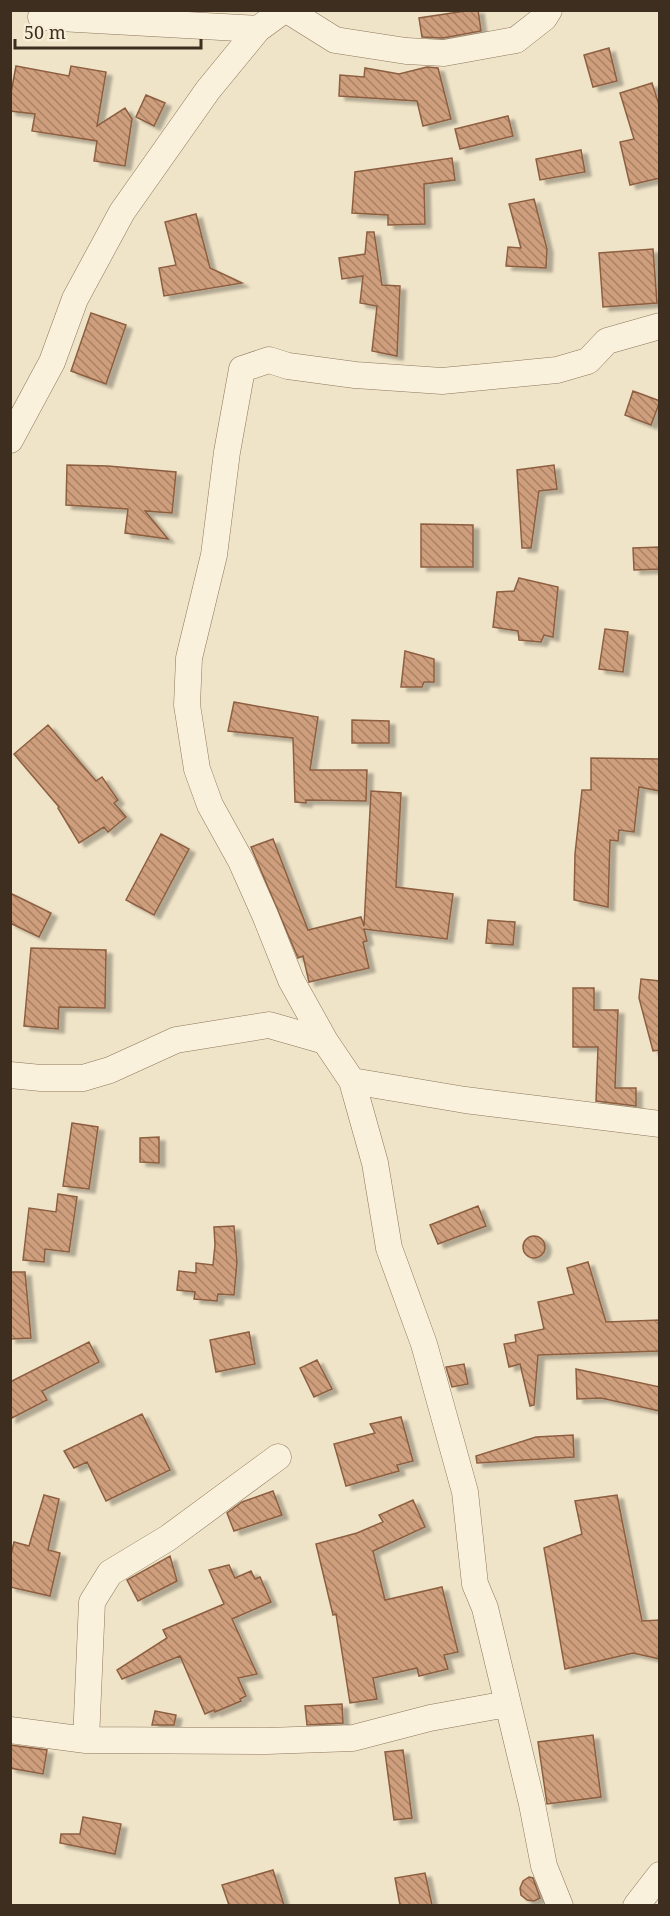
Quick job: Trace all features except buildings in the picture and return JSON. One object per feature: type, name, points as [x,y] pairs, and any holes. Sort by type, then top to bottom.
[{"type":"street","points":[[10,440],[52,362],[75,299],[122,212],[208,90],[258,29],[286,10],[335,40],[406,51],[444,53],[516,40],[544,18],[549,10]]},
{"type":"street","points":[[40,17],[258,29]]},
{"type":"street","points":[[560,1905],[544,1866],[532,1804],[485,1608],[475,1584],[465,1492],[424,1344],[389,1248],[375,1163],[352,1081],[325,1041],[291,980],[241,861],[210,805],[197,769],[187,705],[189,658],[214,555],[227,452],[242,369],[269,360],[288,366],[355,375],[442,381],[557,370],[588,361],[607,341],[660,326]]},
{"type":"street","points":[[10,1075],[83,1078],[110,1070],[176,1040],[269,1025],[325,1041]]},
{"type":"street","points":[[352,1081],[477,1101],[660,1124]]},
{"type":"street","points":[[86,1740],[92,1602],[110,1573],[168,1538],[278,1457]]},
{"type":"street","points":[[10,1730],[86,1740],[267,1741],[354,1738],[430,1718],[507,1704]]},
{"type":"street","points":[[636,1905],[660,1875]]}]
